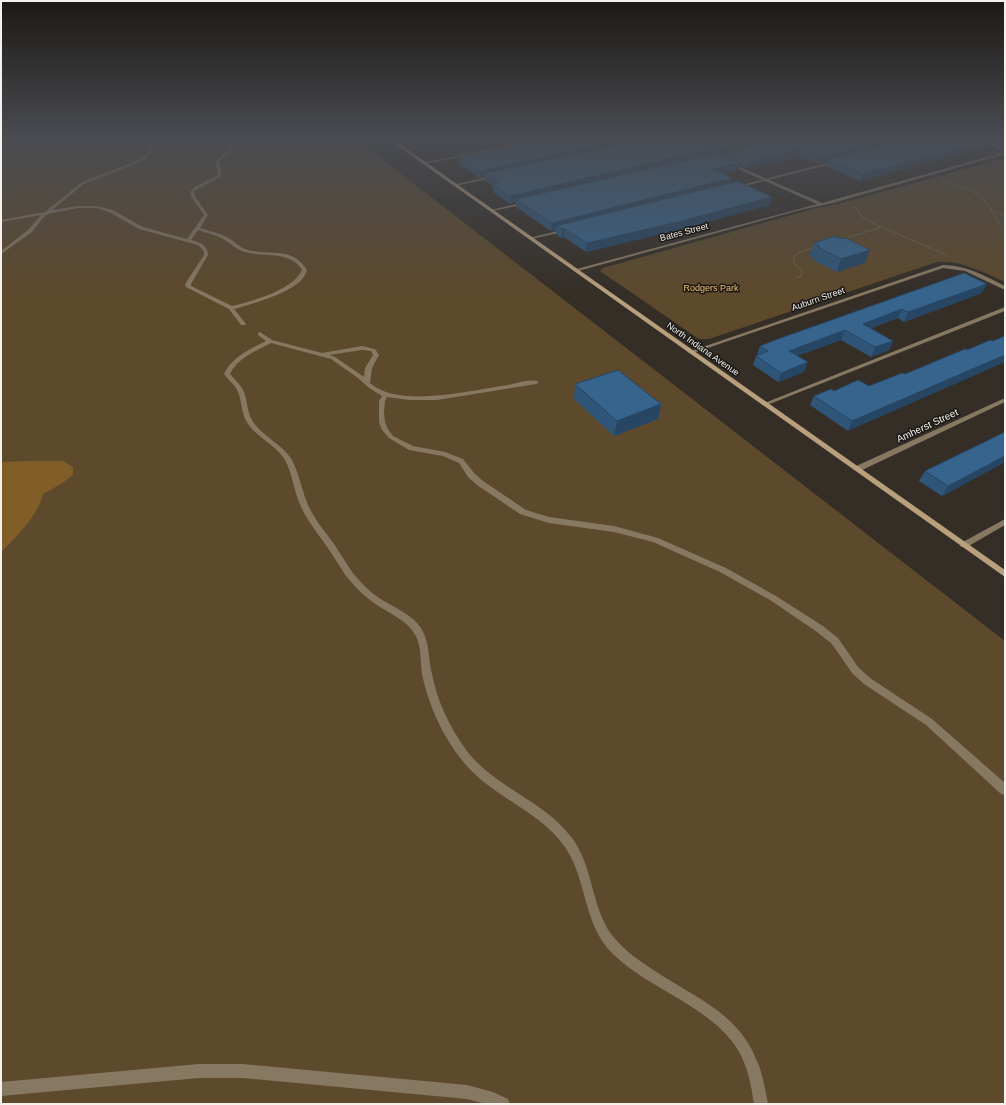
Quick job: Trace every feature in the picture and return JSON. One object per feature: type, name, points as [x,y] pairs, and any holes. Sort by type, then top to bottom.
[{"type":"main road","name":"North Indiana Avenue","points":[[463,191],[1005,574]]},
{"type":"street","points":[[1,253],[30,231],[48,212],[74,191]]},
{"type":"street","points":[[189,240],[198,225],[205,218],[206,213],[194,199],[192,192],[193,191]]},
{"type":"street","points":[[790,191],[821,204]]},
{"type":"street","name":"Bates Street","points":[[576,270],[869,191]]},
{"type":"street","points":[[492,210],[529,202]]},
{"type":"street","points":[[1,221],[78,207],[104,209],[141,228],[200,244],[206,250],[206,255],[188,284],[189,287],[218,299],[231,308],[243,324]]},
{"type":"street","points":[[198,225],[198,229],[224,238],[242,249],[288,257],[300,262],[304,266],[302,276],[292,285],[266,298],[231,308]]},
{"type":"street","points":[[531,238],[572,228]]},
{"type":"street","name":"Auburn Street","points":[[691,352],[939,267],[951,266],[964,269],[1005,288]]},
{"type":"street","points":[[765,404],[1005,309]]},
{"type":"street","points":[[260,334],[270,341],[324,354],[339,361],[376,391],[385,395],[423,399],[437,398],[536,382]]},
{"type":"street","points":[[270,341],[245,354],[231,366],[227,374],[240,390],[245,413],[249,421],[265,438],[283,452],[288,460],[307,510],[356,583],[369,595],[409,621],[420,634],[424,643],[430,689],[453,739],[469,762],[484,778],[551,822],[569,842],[577,856],[594,913],[604,933],[615,948],[636,964],[704,1007],[724,1022],[736,1034],[746,1051],[755,1073],[761,1104]]},
{"type":"street","points":[[324,354],[362,348],[373,350],[376,355],[366,373],[367,384]]},
{"type":"street","points":[[385,395],[382,402],[382,422],[385,430],[391,437],[411,448],[445,454],[461,461],[471,475],[480,483],[523,512],[549,520],[614,529],[655,540],[723,570],[773,598],[820,629],[835,641],[855,670],[867,681],[929,722],[1005,790]]},
{"type":"street","name":"Amherst Street","points":[[857,469],[1005,400]]},
{"type":"street","points":[[964,545],[1005,522]]},
{"type":"street","points":[[1,1089],[199,1071],[242,1071],[467,1092],[493,1098],[503,1104]]},
{"type":"path","points":[[968,191],[985,201],[993,217],[1005,229]]},
{"type":"path","points":[[855,203],[855,210],[859,214],[882,227],[947,256]]},
{"type":"path","points":[[990,210],[1005,216]]},
{"type":"path","points":[[837,240],[882,227]]},
{"type":"path","points":[[844,238],[851,242]]},
{"type":"path","points":[[794,278],[801,276],[802,271],[794,263],[794,256],[800,252],[815,247]]},
{"type":"path","points":[[933,249],[936,254]]},
{"type":"green space","points":[[1,191],[423,191],[1005,641],[1005,1104],[1,1104]]},
{"type":"green space","name":"Rodgers Park","points":[[887,191],[1005,191],[1005,282],[963,265],[937,262],[709,339],[700,339],[600,271],[603,268],[813,209],[838,204]]},
{"type":"shaded area","points":[[63,461],[73,467],[73,475],[43,494],[36,511],[31,518],[20,533],[1,552],[1,462]]},
{"type":"building","points":[[502,191],[533,191],[510,196]]},
{"type":"building","points":[[553,191],[682,191],[552,223],[516,199]]},
{"type":"building","points":[[699,191],[758,191],[772,197],[678,222],[587,243],[565,229],[556,226]]},
{"type":"building","points":[[835,236],[842,239],[846,238],[870,250],[841,259],[817,247],[820,246],[814,243]]},
{"type":"building","points":[[964,273],[987,284],[908,312],[902,309],[863,324],[893,341],[875,347],[845,330],[789,351],[808,362],[781,373],[756,356],[768,351],[760,346]]},
{"type":"building","points":[[1005,336],[1005,355],[852,421],[814,396],[831,389],[834,391],[858,380],[869,386],[902,373],[905,374],[965,349],[967,350],[990,340],[993,341]]},
{"type":"building","points":[[618,370],[661,404],[617,421],[575,384]]},
{"type":"building","points":[[1005,432],[1005,456],[948,486],[925,471]]}]
